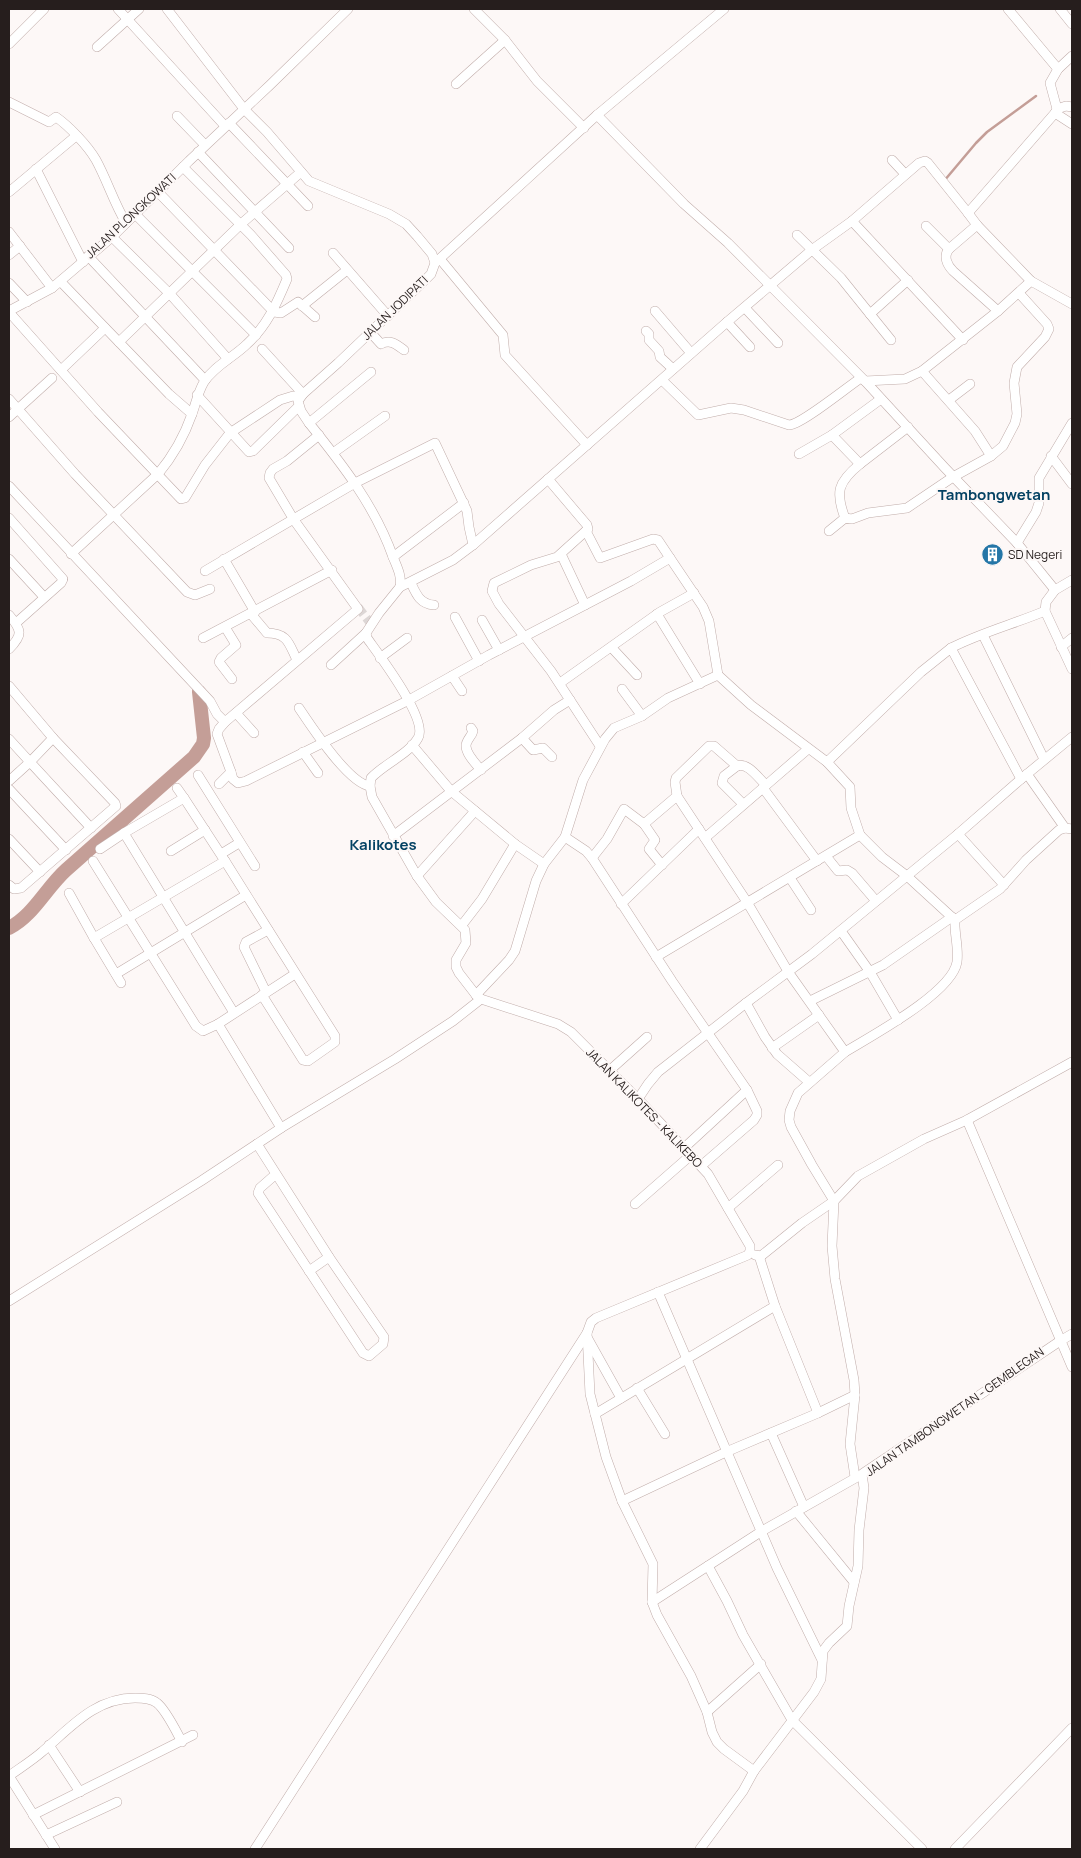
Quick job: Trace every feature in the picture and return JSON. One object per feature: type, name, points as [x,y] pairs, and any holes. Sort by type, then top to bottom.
[{"type":"street","points":[[9,44],[44,9]]},
{"type":"street","points":[[118,9],[308,206]]},
{"type":"street","points":[[97,47],[139,9]]},
{"type":"street","name":"JALAN JODIPATI","points":[[166,9],[244,109],[267,132],[309,181],[389,214],[406,224],[437,261],[431,274],[300,399],[253,451],[249,452],[230,432]]},
{"type":"street","name":"JALAN PLONGKOWATI","points":[[9,311],[61,282],[112,237],[348,9]]},
{"type":"street","points":[[474,9],[505,40],[537,80],[584,128]]},
{"type":"street","points":[[587,445],[505,355],[503,335],[437,261],[597,115],[724,9]]},
{"type":"street","points":[[1008,9],[1058,69]]},
{"type":"street","points":[[1060,9],[1072,24]]},
{"type":"street","points":[[456,84],[505,40]]},
{"type":"street","points":[[1070,60],[1058,69],[1050,86],[1056,111],[1072,124]]},
{"type":"street","points":[[9,102],[49,122],[56,117],[76,136],[96,159],[126,223]]},
{"type":"street","points":[[968,213],[998,181],[1056,111],[1066,106],[1072,107]]},
{"type":"street","points":[[597,115],[684,204],[728,243],[863,379],[1017,543],[1055,590]]},
{"type":"street","points":[[177,116],[202,149],[255,211],[290,248]]},
{"type":"street","points":[[9,192],[76,136]]},
{"type":"street","points":[[892,160],[905,174]]},
{"type":"street","points":[[331,664],[366,633],[400,587],[453,560],[473,545],[662,380],[673,368],[813,249],[852,221],[905,174],[922,162],[926,162],[976,225],[1031,281],[1072,304]]},
{"type":"street","points":[[71,554],[158,474],[175,451],[192,414],[197,395],[205,380],[228,358],[246,346],[256,335],[274,312],[286,277],[241,224],[183,167]]},
{"type":"street","points":[[36,169],[86,259],[146,317],[205,380]]},
{"type":"street","points":[[118,342],[241,224],[301,172]]},
{"type":"street","points":[[158,192],[274,312],[281,313],[297,302],[315,316]]},
{"type":"street","points":[[135,214],[256,335]]},
{"type":"street","points":[[852,221],[963,340]]},
{"type":"street","points":[[976,225],[949,249],[946,257],[950,267],[998,311]]},
{"type":"street","points":[[926,226],[949,249]]},
{"type":"street","points":[[9,232],[52,288]]},
{"type":"street","points":[[797,235],[841,278],[891,340]]},
{"type":"street","points":[[112,237],[170,294],[228,358]]},
{"type":"street","points":[[9,255],[20,246]]},
{"type":"street","points":[[333,253],[388,316]]},
{"type":"street","points":[[302,306],[347,270]]},
{"type":"street","points":[[870,314],[908,280]]},
{"type":"street","points":[[662,380],[698,415],[731,408],[744,410],[789,426],[804,419],[863,379],[905,380],[922,371],[963,340],[1031,281]]},
{"type":"street","points":[[61,282],[169,394],[192,414]]},
{"type":"street","points":[[9,283],[27,302]]},
{"type":"street","points":[[829,531],[844,518],[852,519],[873,512],[907,508],[954,477],[991,456],[1003,446],[1015,423],[1014,383],[1017,366],[1045,338],[1049,329],[1047,324],[1019,293]]},
{"type":"street","points":[[744,308],[778,343]]},
{"type":"street","points":[[9,311],[179,498],[183,499],[204,465],[230,432],[280,400],[293,396],[300,399]]},
{"type":"street","points":[[656,311],[691,353]]},
{"type":"street","points":[[727,322],[750,347]]},
{"type":"street","points":[[61,370],[105,328]]},
{"type":"street","points":[[646,331],[650,335],[649,340],[659,351],[660,357],[673,368]]},
{"type":"street","points":[[370,332],[379,342],[392,342],[404,350]]},
{"type":"street","points":[[262,349],[300,399],[309,423],[355,483],[376,518],[394,557],[400,577],[400,587]]},
{"type":"street","points":[[922,371],[975,431],[991,456]]},
{"type":"street","points":[[309,423],[371,372]]},
{"type":"street","points":[[9,417],[52,378]]},
{"type":"street","points":[[948,400],[970,384]]},
{"type":"street","points":[[197,395],[230,432]]},
{"type":"street","points":[[799,454],[832,434],[881,399]]},
{"type":"street","points":[[9,400],[113,515],[187,592],[197,595],[210,589]]},
{"type":"street","points":[[333,453],[385,416]]},
{"type":"street","points":[[1017,543],[1036,512],[1038,481],[1072,423]]},
{"type":"street","points":[[844,518],[838,498],[844,480],[860,464],[908,427]]},
{"type":"street","points":[[832,434],[860,464]]},
{"type":"street","points":[[319,435],[287,461],[273,469],[269,475],[294,520],[332,570],[358,609],[219,729],[217,734],[230,772],[235,781],[242,784],[409,700],[670,558]]},
{"type":"street","points":[[205,571],[355,483],[436,443],[469,515],[468,527],[473,545]]},
{"type":"street","points":[[1051,456],[1072,484]]},
{"type":"street","points":[[548,479],[587,525],[586,531],[600,558],[651,539],[658,540],[694,593],[708,621],[718,675],[751,705],[827,762],[850,787],[853,818],[860,835],[882,857],[907,876],[954,918],[957,962],[953,970],[938,988],[916,1008],[845,1052],[809,1082],[798,1093],[789,1120],[807,1158],[834,1200],[832,1246],[835,1279],[854,1380],[855,1395],[850,1444],[859,1476],[762,1531],[652,1602]]},
{"type":"street","points":[[9,486],[210,702],[217,714],[225,722]]},
{"type":"street","points":[[394,557],[464,503]]},
{"type":"street","points":[[9,518],[62,577],[61,583],[16,623]]},
{"type":"street","points":[[586,531],[554,559],[531,565],[492,586],[492,591],[499,604],[560,683],[600,746]]},
{"type":"street","points":[[561,554],[584,606]]},
{"type":"street","points":[[9,559],[44,597]]},
{"type":"street","points":[[224,559],[253,613],[267,632],[278,633],[284,636],[297,660]]},
{"type":"street","points":[[203,638],[332,570]]},
{"type":"street","points":[[1072,580],[1055,590],[1046,602],[1045,611],[1072,669]]},
{"type":"street","points":[[410,583],[420,601],[425,604],[434,605]]},
{"type":"street","points":[[560,683],[612,648],[657,614],[694,593]]},
{"type":"street","points":[[827,762],[921,672],[951,648],[967,640],[1045,611]]},
{"type":"street","points":[[657,614],[700,684]]},
{"type":"street","points":[[9,615],[19,630],[18,640],[9,649]]},
{"type":"street","points":[[455,617],[479,662]]},
{"type":"street","points":[[482,620],[499,650]]},
{"type":"street","points":[[225,627],[236,645],[221,658],[220,662],[232,679]]},
{"type":"street","points":[[366,633],[367,638],[409,700],[420,732],[419,737],[412,745],[371,778],[372,797],[417,876],[436,902],[462,925],[467,934],[466,943],[456,960],[456,967],[459,974],[479,997]]},
{"type":"street","points":[[982,635],[1044,759]]},
{"type":"street","points":[[380,658],[407,638]]},
{"type":"street","points":[[1061,647],[1072,638]]},
{"type":"street","points":[[612,648],[637,675]]},
{"type":"street","points":[[810,1001],[890,961],[954,918],[988,899],[1059,830],[1069,828],[1024,776],[951,648]]},
{"type":"street","points":[[9,1301],[201,1182],[280,1128],[453,1022],[479,997],[515,951],[536,881],[544,864],[565,837],[578,794],[600,746],[614,728],[642,716],[668,698],[718,675]]},
{"type":"street","points":[[452,676],[462,691]]},
{"type":"street","points":[[9,686],[53,738],[115,804],[114,808],[19,889],[14,889],[9,885]]},
{"type":"street","points":[[622,689],[642,716]]},
{"type":"street","points":[[393,836],[522,738],[554,710],[570,700]]},
{"type":"street","points":[[299,708],[323,742],[356,781],[365,786],[370,786]]},
{"type":"street","points":[[236,713],[254,733]]},
{"type":"street","points":[[472,728],[472,735],[468,739],[466,746],[468,753],[481,770]]},
{"type":"street","points":[[638,1098],[658,1072],[746,1003],[789,973],[841,931],[1072,737]]},
{"type":"street","points":[[9,781],[53,738]]},
{"type":"street","points":[[522,738],[533,750],[543,748],[552,757]]},
{"type":"street","points":[[9,739],[91,828]]},
{"type":"street","points":[[412,745],[451,791],[516,844],[544,864]]},
{"type":"street","points":[[737,766],[714,746],[709,746],[676,778],[674,782],[677,796],[746,902],[789,973],[845,1052]]},
{"type":"street","points":[[705,838],[808,749]]},
{"type":"street","points":[[303,752],[318,773]]},
{"type":"street","points":[[743,804],[723,785],[722,781],[724,776],[741,764],[746,766],[765,786],[817,861]]},
{"type":"street","points":[[219,784],[230,772]]},
{"type":"street","points":[[198,775],[255,866]]},
{"type":"street","points":[[177,788],[223,858],[336,1038],[334,1044],[308,1061],[303,1060],[264,994],[244,947],[246,942],[268,930]]},
{"type":"street","points":[[9,789],[66,850]]},
{"type":"street","points":[[644,824],[677,796]]},
{"type":"street","points":[[100,849],[184,798]]},
{"type":"street","points":[[592,858],[607,839],[624,810],[644,824],[655,840],[649,849],[662,864]]},
{"type":"street","points":[[417,876],[475,811]]},
{"type":"street","points":[[621,904],[699,829]]},
{"type":"street","points":[[172,851],[205,830]]},
{"type":"street","points":[[124,833],[234,1013]]},
{"type":"street","points":[[958,834],[1004,885]]},
{"type":"street","points":[[656,957],[860,835]]},
{"type":"street","points":[[565,837],[586,851],[592,858],[656,957],[747,1090],[757,1110],[754,1120],[701,1166]]},
{"type":"street","points":[[9,839],[40,872]]},
{"type":"street","points":[[94,938],[163,897],[223,858],[239,843]]},
{"type":"street","points":[[462,925],[482,899],[516,844]]},
{"type":"street","points":[[826,856],[838,871],[847,870],[852,872],[876,901]]},
{"type":"street","points":[[92,861],[198,1029],[203,1031],[218,1024],[295,974]]},
{"type":"street","points":[[790,878],[811,910]]},
{"type":"street","points":[[69,893],[121,983]]},
{"type":"street","points":[[116,974],[246,895]]},
{"type":"street","points":[[841,931],[870,972],[898,1020]]},
{"type":"street","name":"JALAN KALIKOTES - KALIKEBO","points":[[479,997],[564,1027],[638,1098],[714,1182],[750,1246],[748,1255]]},
{"type":"street","points":[[746,1003],[772,1048],[788,1066],[809,1082]]},
{"type":"street","points":[[772,1048],[819,1015]]},
{"type":"street","points":[[218,1024],[280,1128]]},
{"type":"street","points":[[609,1071],[647,1037]]},
{"type":"street","points":[[255,1849],[587,1335],[591,1322],[596,1318],[748,1255],[760,1256],[834,1200],[858,1176],[924,1139],[967,1120],[1072,1062]]},
{"type":"street","points":[[684,1148],[747,1090]]},
{"type":"street","points":[[967,1120],[1072,1367]]},
{"type":"street","points":[[257,1144],[329,1257],[384,1337],[384,1343],[369,1356],[363,1353],[258,1193],[262,1186],[276,1174]]},
{"type":"street","points":[[635,1204],[691,1155]]},
{"type":"street","points":[[728,1208],[778,1165]]},
{"type":"street","points":[[760,1256],[775,1306],[818,1413]]},
{"type":"street","points":[[309,1271],[329,1257]]},
{"type":"street","points":[[658,1292],[777,1568],[822,1660]]},
{"type":"street","points":[[594,1414],[775,1306]]},
{"type":"street","name":"JALAN TAMBONGWETAN - GEMBLEGAN","points":[[754,1771],[819,1683],[825,1647],[848,1626],[858,1566],[859,1530],[864,1488],[859,1476],[1072,1334]]},
{"type":"street","points":[[587,1335],[621,1398]]},
{"type":"street","points":[[587,1335],[588,1379],[594,1414],[606,1457],[622,1501],[653,1564],[652,1602],[656,1615],[691,1676],[707,1712],[712,1732],[717,1742],[754,1771],[743,1791],[700,1849]]},
{"type":"street","points":[[637,1388],[665,1434]]},
{"type":"street","points":[[622,1501],[726,1452],[818,1413],[855,1395]]},
{"type":"street","points":[[771,1433],[800,1509],[854,1582]]},
{"type":"street","points":[[708,1566],[743,1634],[792,1720],[922,1849]]},
{"type":"street","points":[[707,1712],[761,1664]]},
{"type":"street","points":[[55,1849],[9,1776],[98,1706],[112,1701],[131,1698],[150,1699],[158,1703],[182,1742]]},
{"type":"street","points":[[955,1849],[1072,1728]]},
{"type":"street","points":[[33,1815],[193,1736]]},
{"type":"street","points":[[49,1745],[80,1792]]},
{"type":"street","points":[[46,1835],[117,1802]]},
{"type":"waterway","points":[[944,181],[987,132],[1036,96]]},
{"type":"waterway","points":[[9,928],[18,923],[32,909],[66,870],[194,757],[203,744],[204,738],[199,692]]},
{"type":"tunnel","points":[[358,607],[371,624]]},
{"type":"place","name":"SD Negeri","points":[[992,555]]},
{"type":"district","name":"Tambongwetan","points":[[994,495]]},
{"type":"district","name":"Kalikotes","points":[[383,845]]}]
